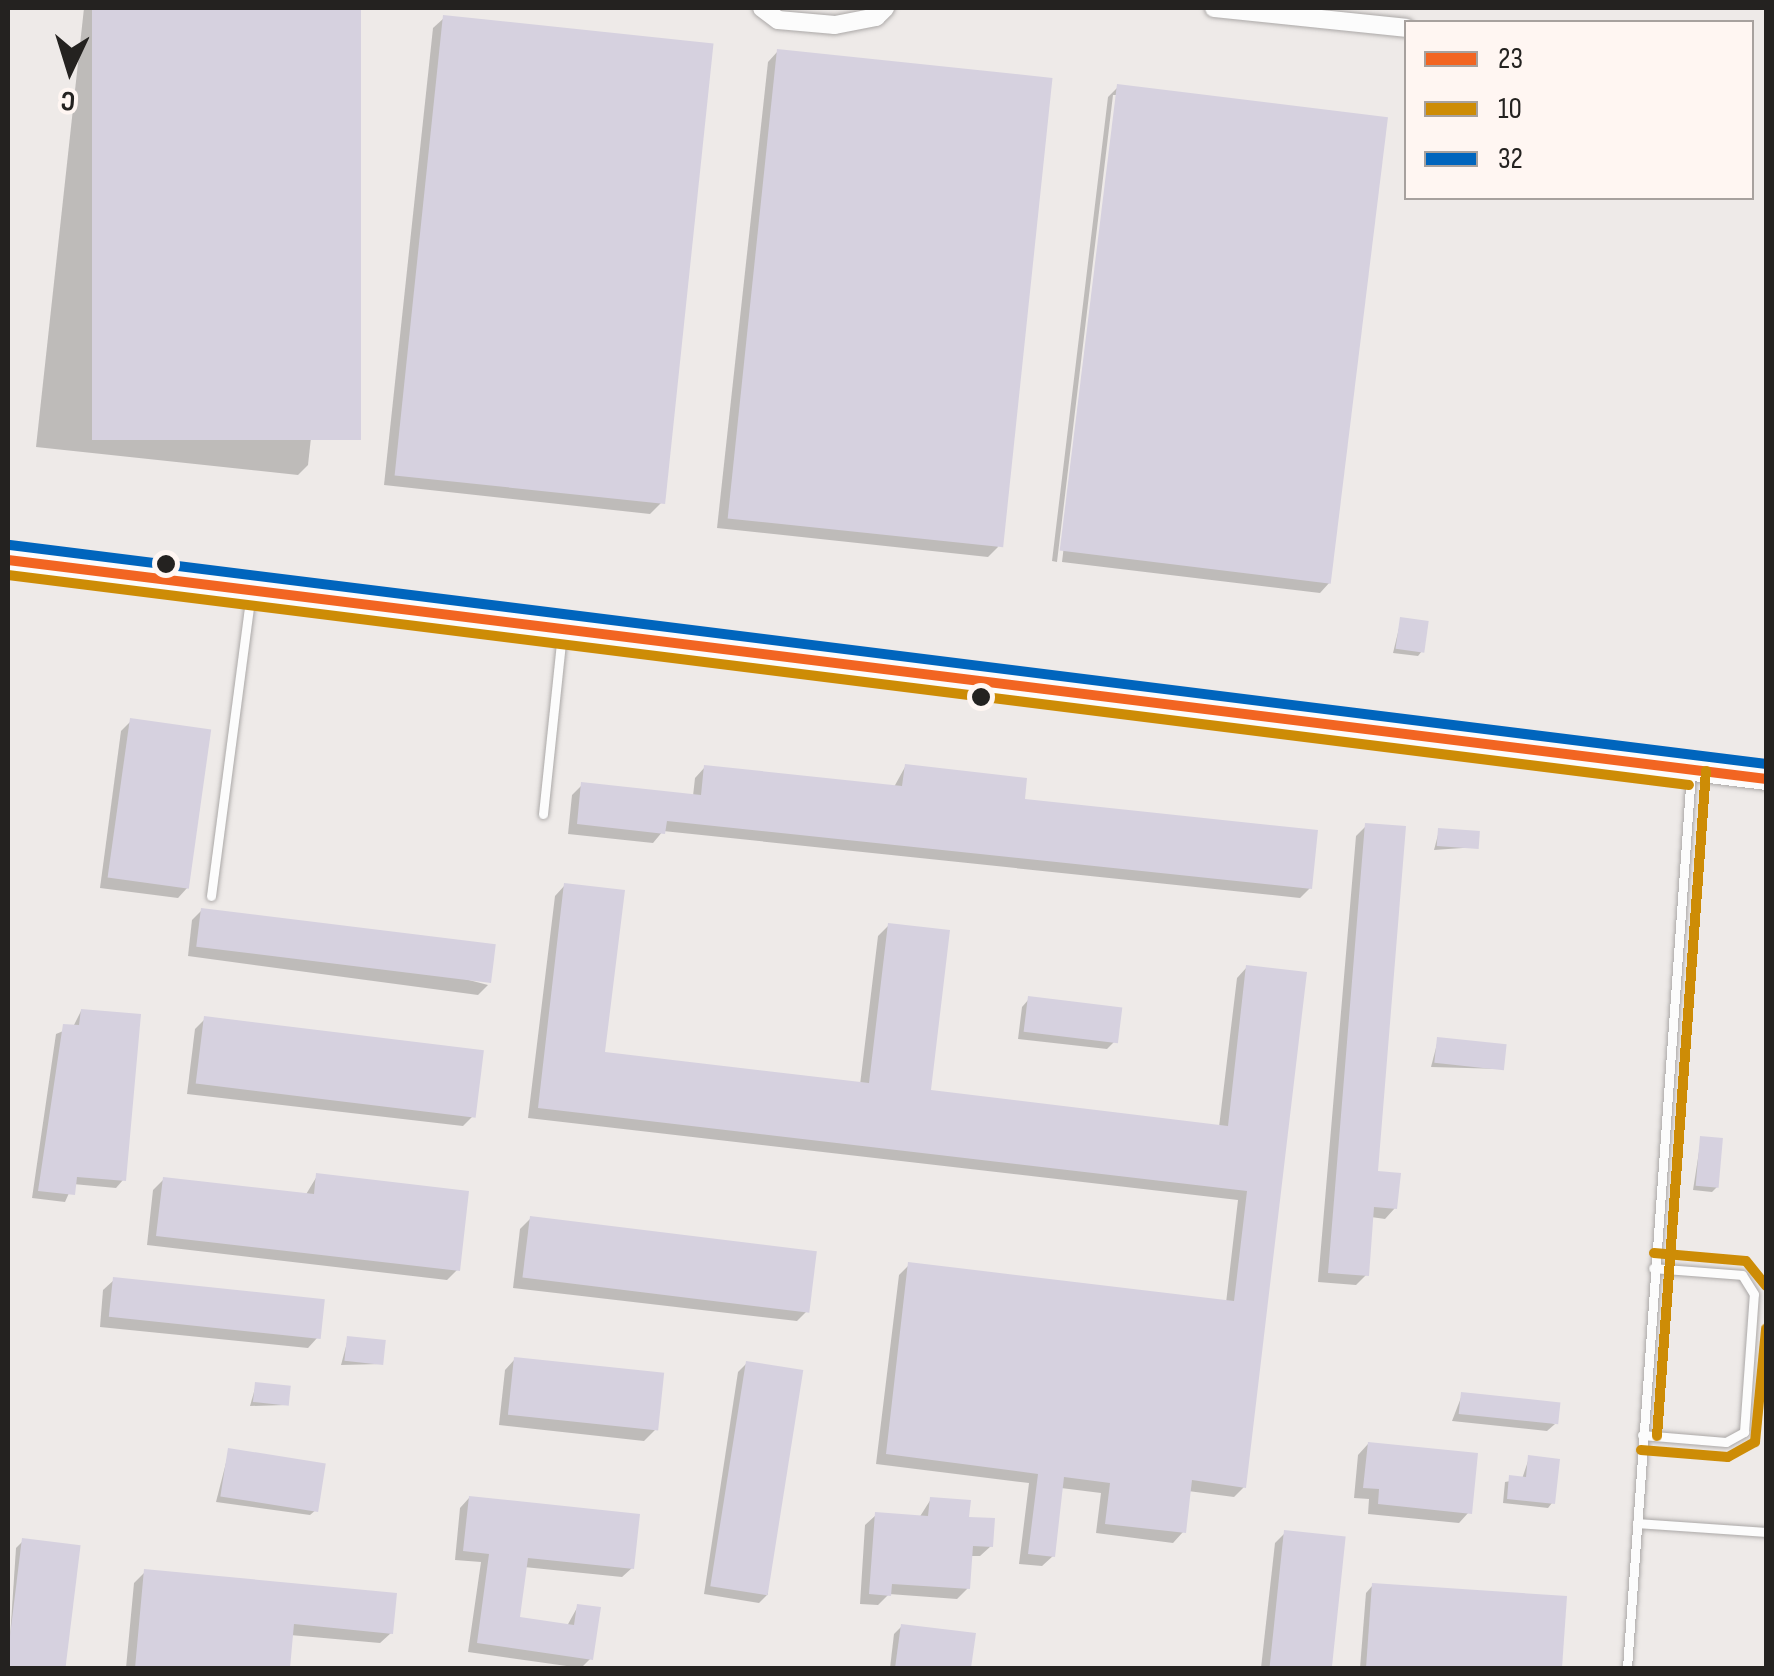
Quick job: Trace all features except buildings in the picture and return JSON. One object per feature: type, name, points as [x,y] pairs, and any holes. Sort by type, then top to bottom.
[{"type":"street","points":[[762,8],[778,20],[835,24],[876,16],[885,8]]},
{"type":"street","points":[[1214,8],[1404,28]]},
{"type":"street","points":[[8,560],[1766,779]]},
{"type":"lane","points":[[212,896],[251,591]]},
{"type":"lane","points":[[542,814],[562,629]]},
{"type":"lane","points":[[1627,1668],[1691,770]]},
{"type":"lane","points":[[1642,1435],[1726,1442],[1744,1432],[1753,1314],[1754,1294],[1742,1276],[1653,1268]]},
{"type":"lane","points":[[1636,1522],[1766,1532]]},
{"type":"transit line","name":"32","points":[[10,545],[1766,764]]},
{"type":"transit line","name":"23","points":[[8,560],[1766,779]]},
{"type":"transit line","name":"10","points":[[8,575],[1689,785]]},
{"type":"transit line","name":"10","points":[[1657,1436],[1706,771]]},
{"type":"transit line","name":"10","points":[[1654,1253],[1746,1261],[1766,1286]]},
{"type":"transit line","name":"10","points":[[1641,1450],[1728,1457],[1755,1442],[1766,1329]]}]
